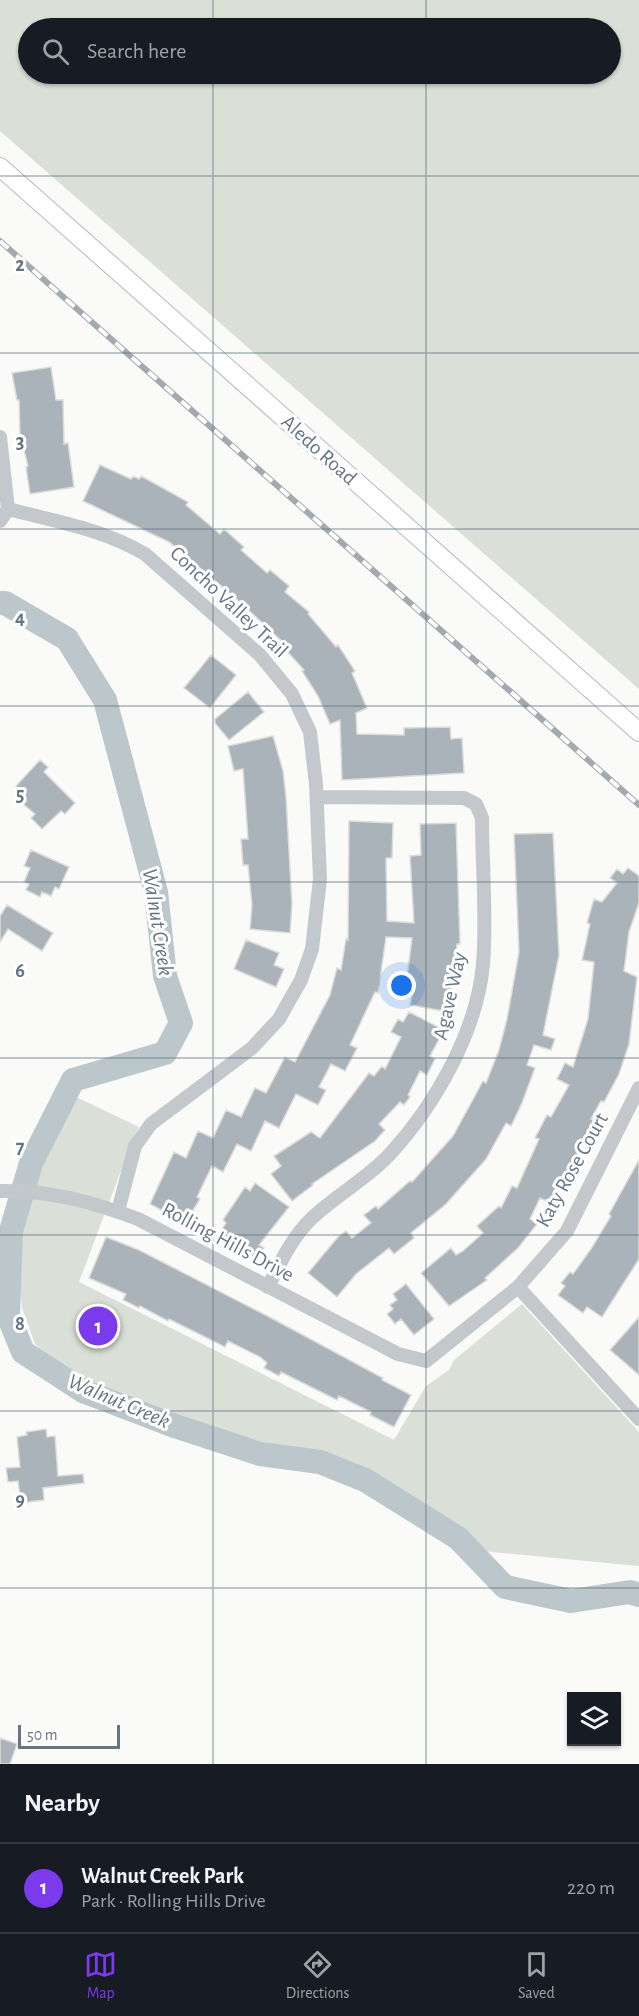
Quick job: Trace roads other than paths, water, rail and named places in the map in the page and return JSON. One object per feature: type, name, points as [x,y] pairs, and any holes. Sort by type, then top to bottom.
[{"type":"street","name":"Aledo Road","points":[[0,167],[639,732]]},
{"type":"street","points":[[0,437],[4,515]]},
{"type":"street","name":"Concho Valley Trail","points":[[4,515],[124,541],[145,554],[260,655],[292,694],[310,732],[317,797],[321,879],[312,949],[301,980],[279,1019],[252,1047],[151,1124],[135,1146],[118,1211]]},
{"type":"street","name":"Agave Way","points":[[268,1287],[291,1244],[311,1218],[388,1156],[423,1115],[455,1061],[470,1018],[483,966],[482,818],[476,804],[464,798],[317,797]]},
{"type":"street","name":"Katy Rose Court","points":[[426,1361],[518,1287],[567,1231],[639,1088]]},
{"type":"street","name":"Rolling Hills Drive","points":[[0,1191],[61,1195],[118,1211],[138,1219],[398,1354],[426,1361]]},
{"type":"street","points":[[518,1287],[638,1416]]},
{"type":"waterway","name":"Walnut Creek","points":[[0,603],[5,603],[67,639],[105,700],[156,892],[165,976],[181,1023],[165,1053],[73,1080],[31,1163],[11,1231],[8,1315],[23,1352],[83,1391],[172,1425],[260,1454],[320,1462],[365,1480],[458,1538],[505,1587],[571,1601],[630,1592],[639,1595]]},
{"type":"railway","points":[[0,241],[639,805]]},
{"type":"place","name":"Walnut Creek Park","points":[[98,1326]]}]
